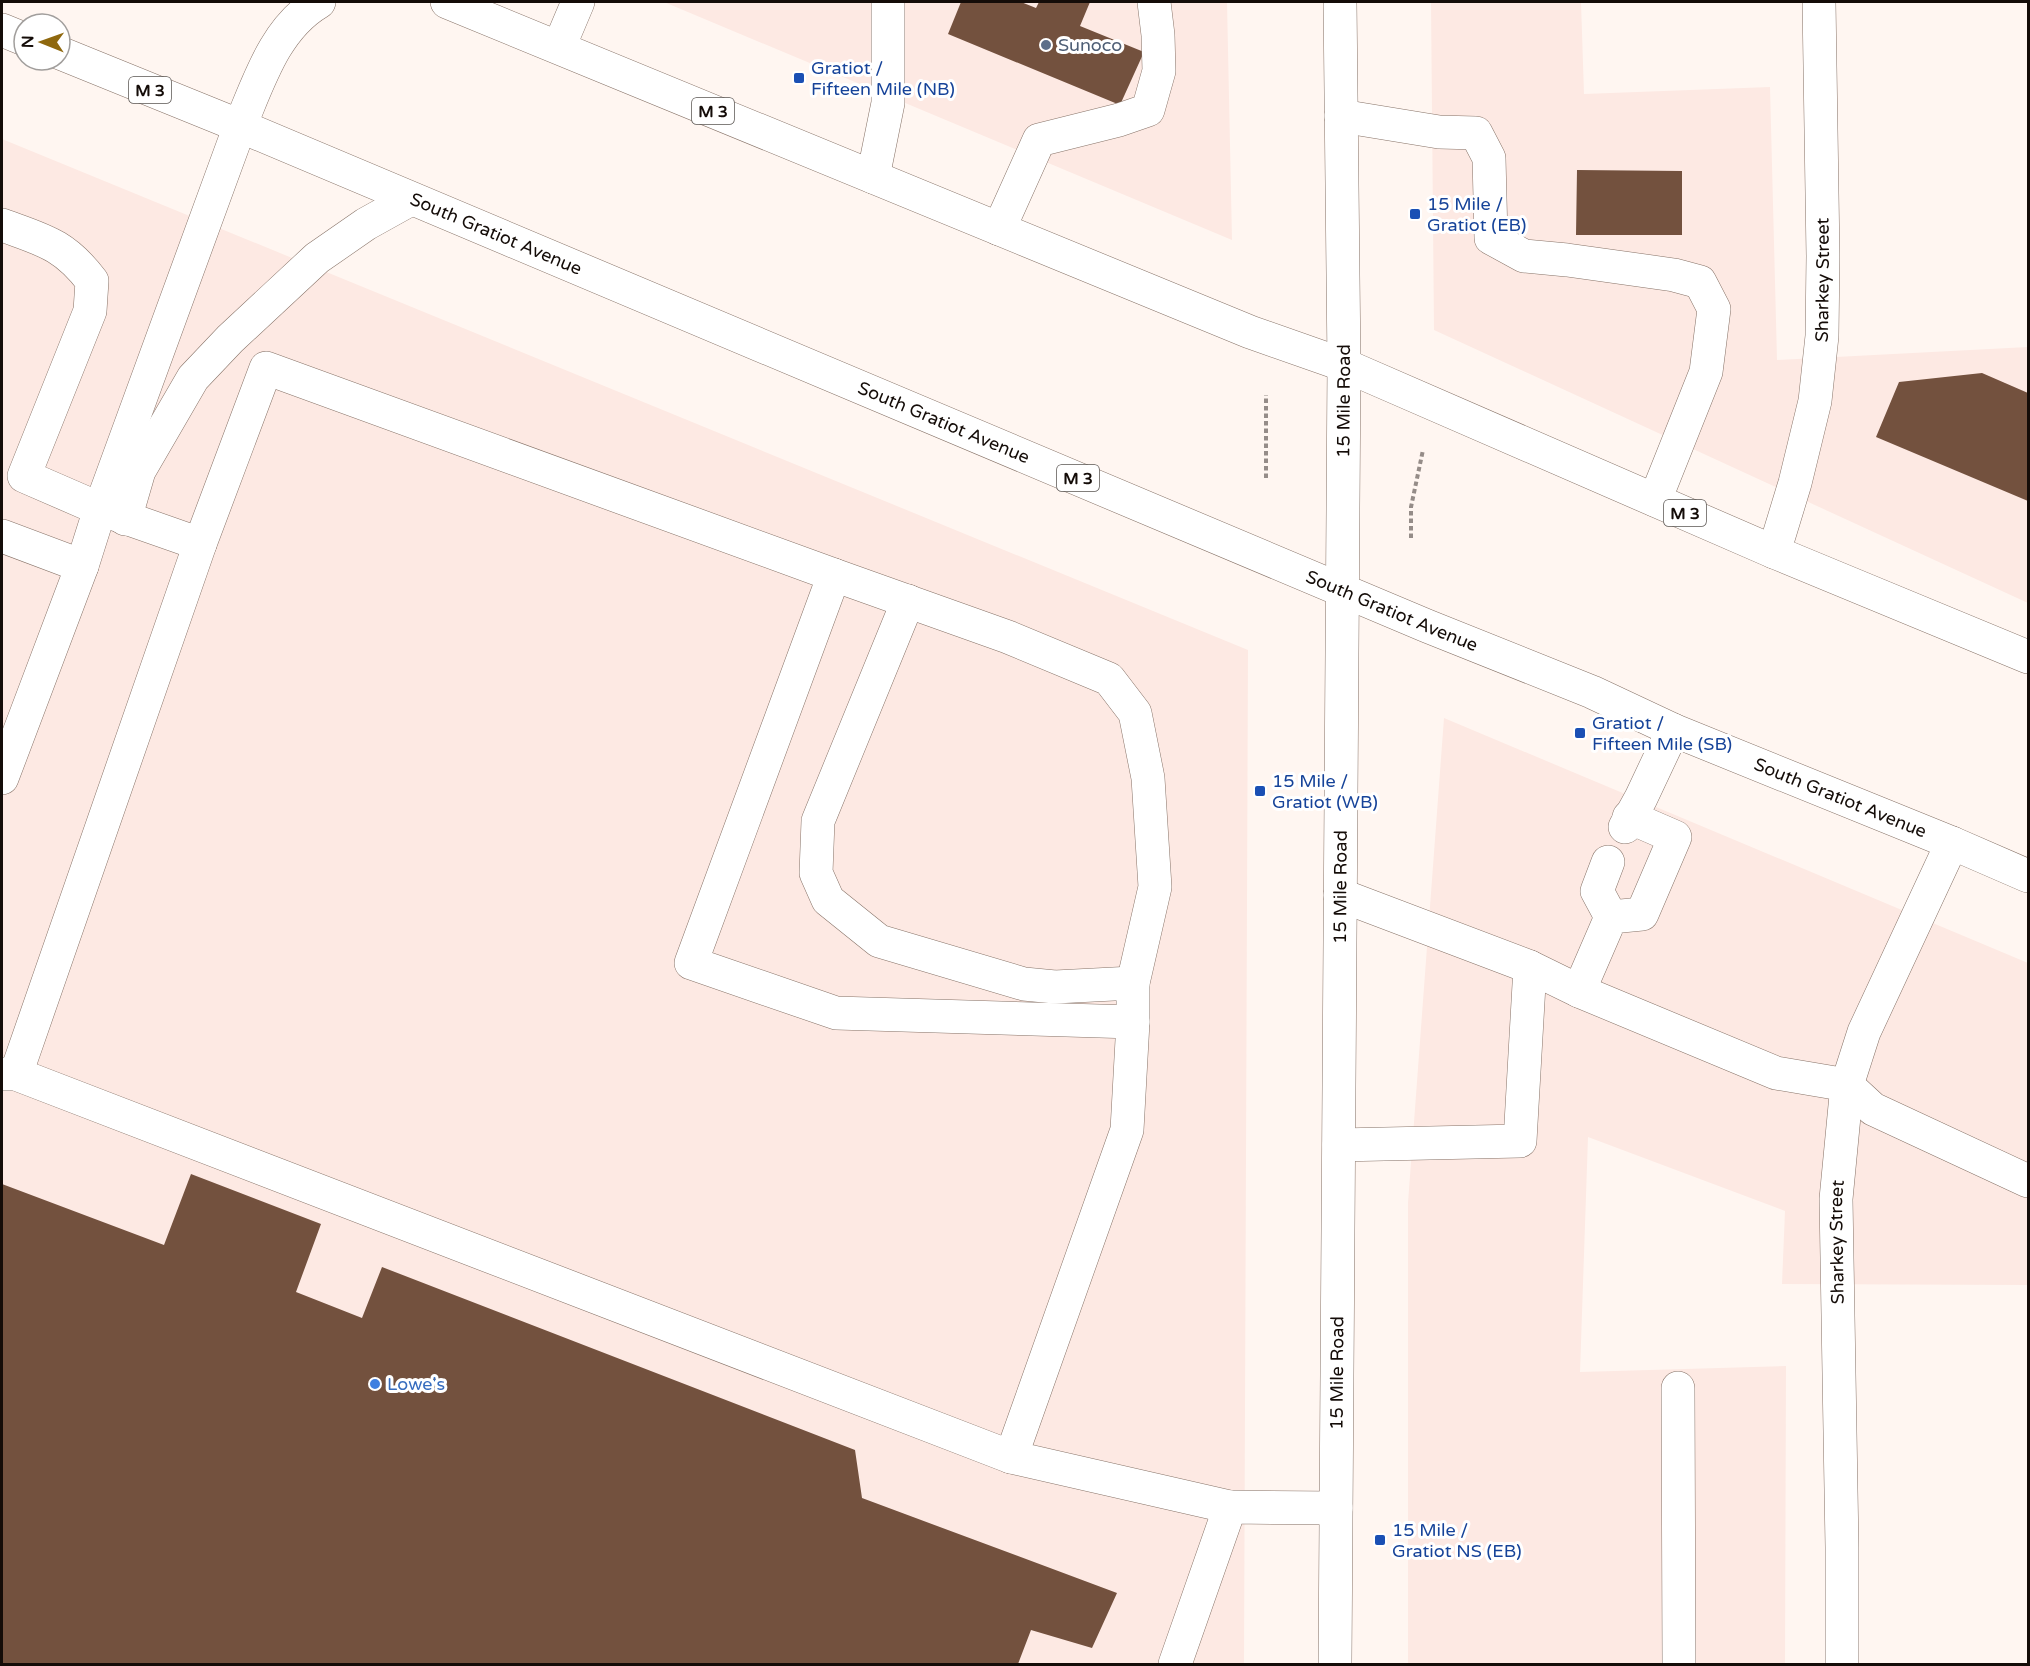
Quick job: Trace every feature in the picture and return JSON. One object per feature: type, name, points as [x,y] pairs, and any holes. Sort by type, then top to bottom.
[{"type":"main road","points":[[112,514],[240,126],[264,68],[283,34],[308,8],[319,2]]},
{"type":"main road","name":"M 3","points":[[447,2],[1250,332],[1344,365],[1774,552],[2028,657]]},
{"type":"main road","points":[[559,47],[578,2]]},
{"type":"main road","points":[[873,177],[888,103],[888,2]]},
{"type":"main road","points":[[999,229],[1040,140],[1119,120],[1148,110],[1158,71],[1158,35],[1154,2]]},
{"type":"main road","name":"15 Mile Road","points":[[1335,1665],[1344,365],[1340,2]]},
{"type":"main road","name":"Sharkey Street","points":[[1774,552],[1795,483],[1815,401],[1822,336],[1823,256],[1818,2]]},
{"type":"main road","name":"South Gratiot Avenue","points":[[72,58],[240,126],[1427,626],[1592,692],[1673,730],[2028,876]]},
{"type":"main road","points":[[1341,116],[1439,132],[1476,133],[1489,158],[1491,238],[1524,256],[1674,275],[1700,282],[1714,309],[1706,372],[1655,500]]},
{"type":"main road","points":[[2,778],[82,566],[193,378],[230,339],[317,258],[366,224],[411,199]]},
{"type":"main road","points":[[2,225],[57,245],[80,264],[92,281],[90,311],[13,471],[112,514],[200,544]]},
{"type":"main road","points":[[1011,1456],[1127,1130],[1133,983],[1155,887],[1148,778],[1136,713],[1109,679],[1008,637],[266,368],[200,544],[9,1074],[1011,1456],[1230,1507],[1336,1508]]},
{"type":"main road","points":[[2,536],[82,566]]},
{"type":"main road","points":[[834,575],[691,963],[836,1013],[1133,1022]]},
{"type":"main road","points":[[908,602],[818,821],[816,873],[828,900],[879,941],[1024,984],[1055,987],[1133,983]]},
{"type":"main road","points":[[1611,918],[1642,914],[1675,837],[1627,822],[1673,730]]},
{"type":"main road","name":"Sharkey Street","points":[[1842,1665],[1836,1199],[1847,1085],[1864,1032],[1952,843]]},
{"type":"main road","points":[[1608,862],[1596,891],[1611,918]]},
{"type":"main road","points":[[1340,895],[1530,967],[1579,991],[1776,1073],[1847,1085],[1872,1109],[2028,1181]]},
{"type":"main road","points":[[1579,991],[1611,918]]},
{"type":"main road","points":[[1339,1145],[1520,1141],[1530,967]]},
{"type":"main road","points":[[1678,1388],[1679,1665]]},
{"type":"main road","points":[[1175,1665],[1230,1507]]},
{"type":"path","points":[[1266,394],[1266,478]]},
{"type":"path","points":[[1411,538],[1411,507],[1423,450]]},
{"type":"shaded area","points":[[664,2],[1227,2],[1232,240]]},
{"type":"shaded area","points":[[1431,2],[1581,2],[1584,94],[1770,87],[1777,360],[2028,347],[2028,603],[1434,330]]},
{"type":"shaded area","points":[[2,139],[1248,650],[1244,1664],[2,1664]]},
{"type":"shaded area","points":[[1444,718],[2028,963],[2028,1285],[1782,1284],[1785,1211],[1588,1137],[1580,1372],[1786,1366],[1785,1664],[1408,1664],[1408,1203]]},
{"type":"building","points":[[961,2],[1021,2],[1036,8],[1039,2],[1090,2],[1080,26],[1144,52],[1120,105],[948,34]]},
{"type":"building","points":[[1577,170],[1682,171],[1682,235],[1576,235]]},
{"type":"building","points":[[1982,373],[2028,393],[2028,501],[1876,437],[1899,382]]},
{"type":"building","name":"Lowe's","points":[[191,1174],[321,1224],[296,1292],[362,1318],[382,1267],[855,1450],[862,1498],[1117,1593],[1092,1648],[1031,1630],[1018,1664],[2,1664],[2,1184],[164,1245]]},
{"type":"place","name":"Sunoco","points":[[1046,45]]},
{"type":"place","name":"Gratiot / Fifteen Mile (NB)","points":[[799,78]]},
{"type":"place","name":"15 Mile / Gratiot (EB)","points":[[1415,214]]},
{"type":"place","name":"Gratiot / Fifteen Mile (SB)","points":[[1580,733]]},
{"type":"place","name":"15 Mile / Gratiot (WB)","points":[[1260,791]]},
{"type":"place","name":"Lowe's","points":[[375,1384]]},
{"type":"place","name":"15 Mile / Gratiot NS (EB)","points":[[1380,1540]]}]
